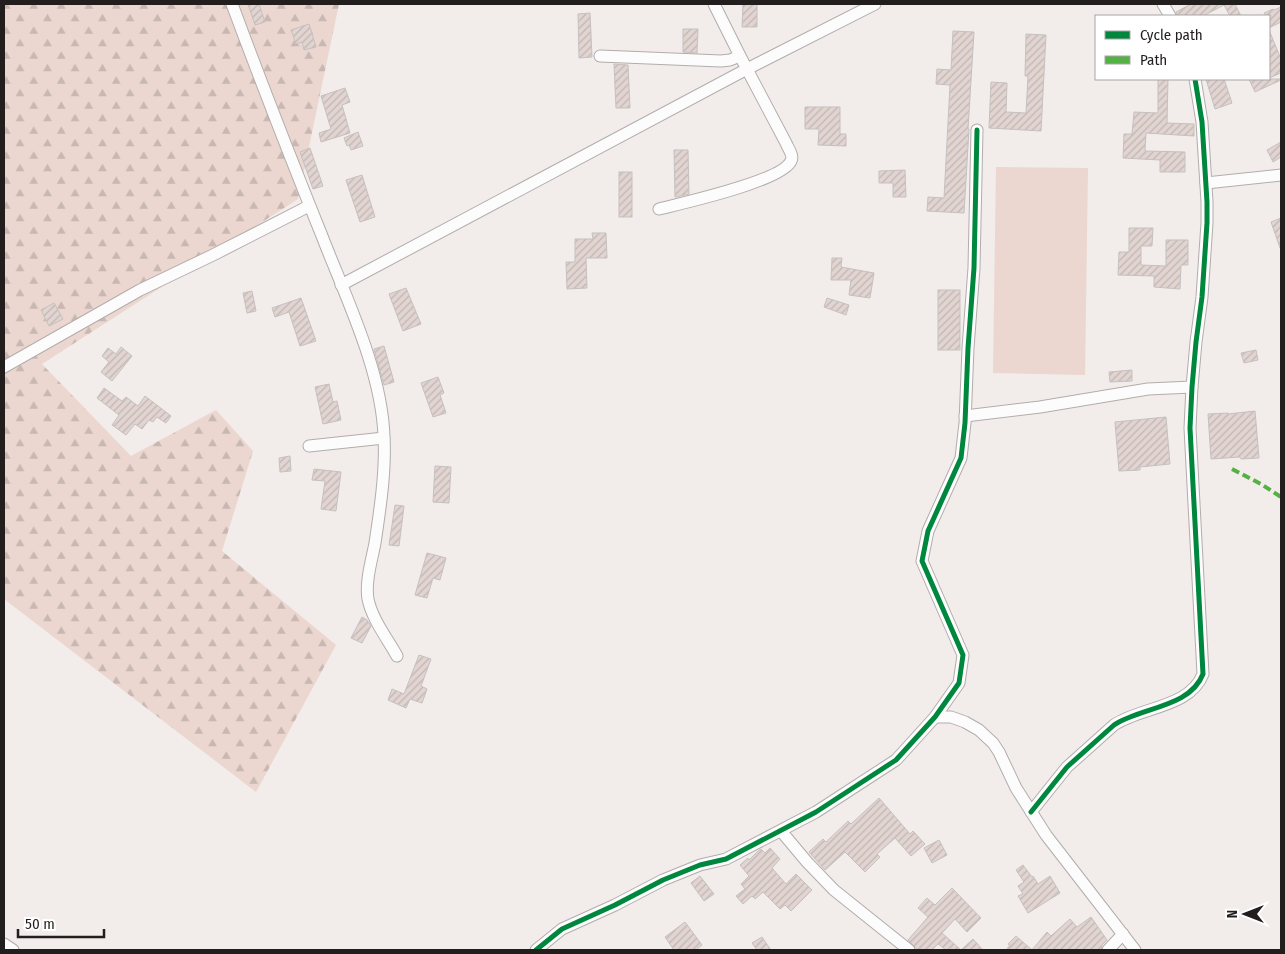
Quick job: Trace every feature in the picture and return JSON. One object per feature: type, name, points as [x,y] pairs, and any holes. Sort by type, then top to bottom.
[{"type":"street","points":[[232,4],[363,341],[373,372],[382,409],[384,468],[368,598],[372,612],[397,656]]},
{"type":"street","points":[[660,209],[753,183],[773,175],[791,162],[792,155],[714,4]]},
{"type":"street","points":[[341,285],[747,69],[874,4]]},
{"type":"street","points":[[1163,4],[1169,15]]},
{"type":"street","points":[[600,56],[721,62],[740,56]]},
{"type":"street","points":[[1031,812],[1067,767],[1114,725],[1134,714],[1175,701],[1191,690],[1201,680],[1203,674],[1190,428],[1207,223],[1202,122],[1195,80]]},
{"type":"street","points":[[536,950],[562,929],[615,905],[662,880],[726,859],[816,812],[896,760],[935,717],[959,683],[963,655],[922,561],[928,531],[961,458],[974,268],[977,130]]},
{"type":"street","points":[[1206,183],[1281,175]]},
{"type":"street","points":[[4,367],[140,290],[309,206]]},
{"type":"street","points":[[965,416],[1040,407],[1148,389],[1192,387]]},
{"type":"street","points":[[309,446],[384,438]]},
{"type":"street","points":[[935,717],[950,717],[965,722],[989,738],[999,752],[1012,782],[1046,835],[1135,950]]},
{"type":"street","points":[[781,831],[806,862],[834,890],[909,950]]},
{"type":"street","points":[[1108,950],[1123,934]]},
{"type":"street","points":[[4,944],[13,950]]},
{"type":"green space","points":[[4,4],[339,4],[298,199],[42,364],[131,456],[216,410],[253,451],[222,551],[336,645],[256,792],[4,599]]},
{"type":"green space","points":[[996,167],[1088,168],[1085,375],[993,373]]},
{"type":"building","points":[[248,4],[259,4],[265,22],[255,25]]},
{"type":"building","points":[[743,4],[757,4],[757,27],[742,27]]},
{"type":"building","points":[[1191,4],[1235,4],[1240,15],[1229,15],[1224,5],[1205,15],[1177,15],[1176,12]]},
{"type":"building","points":[[1281,7],[1281,22],[1270,28],[1270,15],[1264,13]]},
{"type":"building","points":[[590,13],[592,57],[579,58],[578,14]]},
{"type":"building","points":[[309,24],[316,47],[304,50],[302,42],[296,44],[291,30]]},
{"type":"building","points":[[683,29],[698,29],[697,53],[683,52]]},
{"type":"building","points":[[953,31],[974,32],[964,213],[927,211],[928,197],[944,198],[950,85],[936,84],[937,69],[951,70]]},
{"type":"building","points":[[1270,32],[1281,59],[1281,73],[1270,78]]},
{"type":"building","points":[[1026,34],[1046,35],[1041,131],[989,128],[991,82],[1007,83],[1006,112],[1026,113],[1028,76],[1025,76]]},
{"type":"building","points":[[614,64],[628,65],[630,108],[616,108]]},
{"type":"building","points":[[1281,79],[1281,80],[1255,92],[1249,80]]},
{"type":"building","points":[[1158,80],[1168,80],[1167,123],[1194,124],[1194,136],[1146,133],[1145,151],[1185,152],[1185,172],[1160,172],[1160,160],[1123,158],[1124,134],[1132,134],[1134,112],[1158,113]]},
{"type":"building","points":[[1206,80],[1224,80],[1232,103],[1215,109]]},
{"type":"building","points":[[345,88],[350,102],[342,105],[350,133],[321,142],[319,133],[331,129],[321,96]]},
{"type":"building","points":[[805,107],[840,107],[840,134],[846,134],[846,146],[818,145],[819,129],[805,129]]},
{"type":"building","points":[[358,132],[363,146],[351,150],[344,138]]},
{"type":"building","points":[[1281,142],[1281,157],[1273,162],[1267,150]]},
{"type":"building","points":[[310,148],[323,186],[313,189],[300,152]]},
{"type":"building","points":[[674,150],[688,150],[689,194],[676,197],[675,197]]},
{"type":"building","points":[[905,170],[906,197],[893,197],[893,183],[879,183],[879,171]]},
{"type":"building","points":[[619,172],[632,172],[632,217],[619,217]]},
{"type":"building","points":[[362,175],[375,217],[360,222],[346,180]]},
{"type":"building","points":[[1281,218],[1281,248],[1280,248],[1271,222]]},
{"type":"building","points":[[1129,228],[1153,228],[1152,246],[1141,246],[1141,265],[1166,266],[1166,240],[1188,240],[1188,265],[1181,265],[1180,289],[1154,287],[1154,276],[1118,275],[1119,252],[1129,252]]},
{"type":"building","points":[[592,233],[606,233],[607,258],[586,258],[587,288],[567,289],[566,262],[575,262],[575,239],[593,239]]},
{"type":"building","points":[[832,258],[842,258],[841,267],[874,273],[870,298],[849,295],[851,280],[831,280]]},
{"type":"building","points":[[406,288],[421,324],[403,331],[389,294]]},
{"type":"building","points":[[938,290],[960,290],[960,350],[938,350]]},
{"type":"building","points":[[252,291],[256,311],[247,313],[243,293]]},
{"type":"building","points":[[301,298],[316,341],[300,346],[289,312],[275,317],[272,308]]},
{"type":"building","points":[[827,298],[849,305],[846,315],[824,307]]},
{"type":"building","points":[[54,303],[63,319],[49,326],[41,310]]},
{"type":"building","points":[[384,346],[394,382],[384,385],[374,349]]},
{"type":"building","points":[[121,347],[132,356],[112,381],[101,372],[109,362],[102,356],[108,348],[116,354]]},
{"type":"building","points":[[1256,350],[1258,360],[1244,363],[1241,353]]},
{"type":"building","points":[[1132,370],[1132,381],[1110,382],[1109,372]]},
{"type":"building","points":[[438,377],[444,393],[440,395],[446,413],[433,417],[421,383]]},
{"type":"building","points":[[329,384],[333,402],[337,401],[341,420],[323,424],[315,387]]},
{"type":"building","points":[[104,388],[122,401],[126,397],[138,406],[145,396],[171,416],[166,423],[157,417],[153,422],[149,420],[142,429],[135,424],[126,435],[112,425],[119,415],[97,398]]},
{"type":"building","points":[[1255,411],[1259,458],[1211,459],[1208,414]]},
{"type":"building","points":[[1166,417],[1170,464],[1140,467],[1140,470],[1119,471],[1115,422]]},
{"type":"building","points":[[290,456],[291,471],[280,472],[279,458]]},
{"type":"building","points":[[435,466],[451,467],[449,503],[433,502]]},
{"type":"building","points":[[314,469],[341,472],[336,511],[321,509],[325,481],[312,480]]},
{"type":"building","points":[[395,505],[404,506],[399,546],[389,545]]},
{"type":"building","points":[[427,553],[446,558],[440,580],[433,578],[427,598],[415,595]]},
{"type":"building","points":[[362,617],[371,626],[362,643],[351,638]]},
{"type":"building","points":[[419,655],[431,659],[421,686],[427,689],[422,703],[410,699],[406,708],[388,700],[392,689],[404,694]]},
{"type":"building","points":[[879,798],[910,834],[913,831],[925,844],[911,856],[895,838],[877,854],[880,857],[865,872],[845,852],[825,870],[809,852],[823,839],[826,842],[848,821],[851,824]]},
{"type":"building","points":[[939,840],[947,855],[932,863],[924,848]]},
{"type":"building","points":[[770,848],[780,859],[772,868],[786,884],[796,874],[812,890],[791,911],[785,905],[780,909],[763,892],[755,899],[752,896],[743,904],[736,896],[745,889],[741,884],[749,876],[740,865],[761,849],[765,853]]},
{"type":"building","points":[[1023,865],[1038,884],[1050,876],[1060,893],[1028,913],[1018,896],[1023,894],[1018,886],[1024,882],[1016,870]]},
{"type":"building","points":[[700,876],[714,894],[704,901],[691,883]]},
{"type":"building","points":[[952,888],[981,918],[967,932],[955,919],[942,933],[961,950],[946,950],[938,944],[932,950],[918,950],[908,940],[928,917],[918,908],[927,898],[935,905]]},
{"type":"building","points":[[1091,917],[1107,940],[1102,945],[1101,950],[1032,950],[1047,932],[1051,936],[1070,919],[1077,927]]},
{"type":"building","points":[[685,922],[702,945],[696,950],[674,950],[665,937]]},
{"type":"building","points":[[1016,936],[1032,950],[1006,950],[1010,945],[1008,944]]},
{"type":"building","points":[[762,937],[771,950],[757,950],[752,943]]},
{"type":"building","points":[[973,939],[983,950],[961,950]]},
{"type":"marked path","points":[[1232,469],[1281,497]]},
{"type":"cycle path","points":[[1031,812],[1067,767],[1114,725],[1137,714],[1163,706],[1187,694],[1197,685],[1203,674],[1190,428],[1196,342],[1202,297],[1207,202],[1202,122],[1195,80]]},
{"type":"cycle path","points":[[536,950],[562,929],[615,905],[663,880],[700,865],[726,859],[816,812],[896,760],[935,717],[959,683],[963,655],[922,561],[928,531],[961,458],[965,423],[974,268],[977,130]]}]
